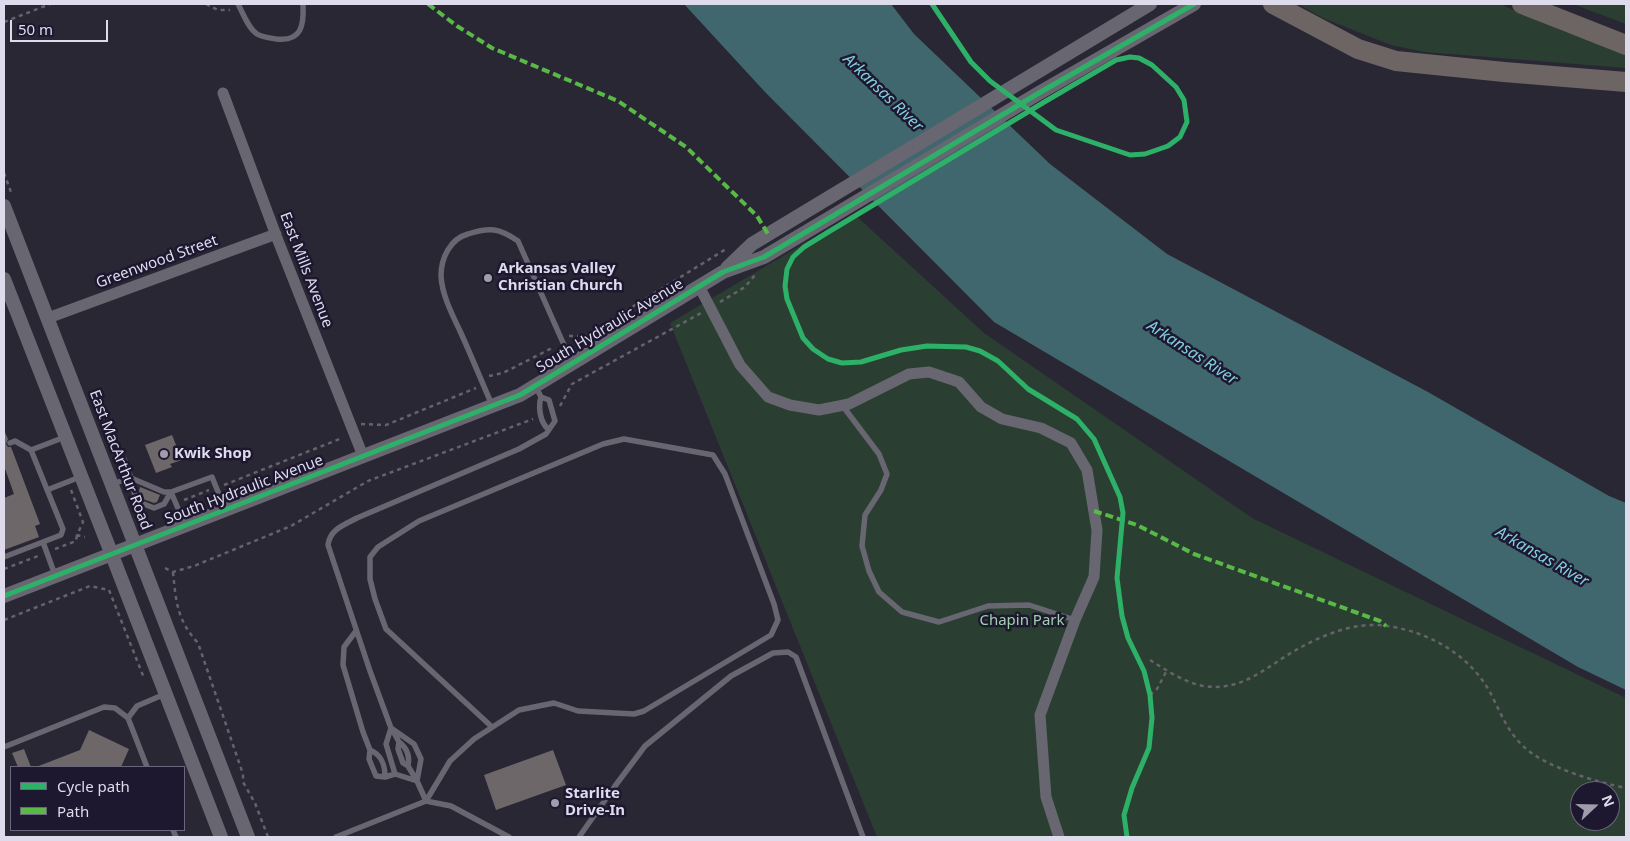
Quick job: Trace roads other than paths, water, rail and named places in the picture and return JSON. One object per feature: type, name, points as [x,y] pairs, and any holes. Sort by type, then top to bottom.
[{"type":"highway","points":[[1273,4],[1358,49],[1396,61],[1626,82]]},
{"type":"highway","points":[[1522,4],[1626,45]]},
{"type":"street","name":"South Hydraulic Avenue","points":[[723,272],[752,244],[1150,4]]},
{"type":"street","name":"South Hydraulic Avenue","points":[[4,595],[185,527],[520,395],[538,391],[572,363],[699,286],[723,272],[764,257],[826,222],[1039,93],[1194,4]]},
{"type":"street","name":"East Mills Avenue","points":[[223,93],[363,456]]},
{"type":"street","name":"East MacArthur Road","points":[[10,205],[48,318],[248,837]]},
{"type":"street","name":"Greenwood Street","points":[[48,318],[276,234]]},
{"type":"street","points":[[4,279],[221,837]]},
{"type":"street","points":[[699,286],[740,365],[768,397],[790,406],[818,410],[849,404],[909,374],[929,372],[959,382],[981,408],[1002,419],[1041,428],[1070,444],[1088,470],[1097,530],[1094,577],[1075,620],[1040,714],[1046,797],[1059,837]]},
{"type":"lane","points":[[239,5],[257,34],[267,38],[285,39],[293,38],[300,33],[304,17],[303,4]]},
{"type":"lane","points":[[492,406],[446,300],[441,277],[443,260],[450,245],[464,235],[484,229],[503,231],[518,241],[572,363]]},
{"type":"lane","points":[[426,801],[408,766],[403,763],[398,749],[399,742],[390,728],[328,545],[329,537],[333,531],[357,518],[520,449],[546,434],[555,421],[553,410],[549,400],[538,391]]},
{"type":"lane","points":[[538,391],[543,425],[548,429]]},
{"type":"lane","points":[[842,405],[879,454],[886,474],[881,490],[865,515],[862,546],[869,571],[879,592],[902,612],[939,622],[988,606],[1029,605],[1075,620]]},
{"type":"lane","points":[[32,450],[65,437]]},
{"type":"lane","points":[[426,801],[450,761],[474,739],[519,710],[554,703],[578,711],[634,714],[644,711],[771,635],[778,620],[774,604],[724,474],[713,455],[624,438],[595,447],[419,520],[378,547],[370,557],[370,579],[386,629],[492,727]]},
{"type":"lane","points":[[4,557],[61,535],[63,529],[32,450],[15,441],[10,443]]},
{"type":"lane","points":[[124,459],[131,478],[136,501],[154,508],[164,504],[171,492]]},
{"type":"lane","points":[[47,490],[81,476]]},
{"type":"lane","points":[[112,484],[131,478],[164,492],[171,492],[212,477],[225,511]]},
{"type":"lane","points":[[171,492],[185,527]]},
{"type":"lane","points":[[43,542],[56,577]]},
{"type":"lane","points":[[356,631],[344,647],[343,665],[370,750],[369,758],[376,776],[385,777],[396,774],[417,781]]},
{"type":"lane","points":[[579,837],[645,746],[731,676],[773,653],[788,652],[796,657],[863,837]]},
{"type":"lane","points":[[128,718],[137,706],[166,694]]},
{"type":"lane","points":[[4,747],[104,707],[115,708],[128,718],[147,766]]},
{"type":"lane","points":[[390,728],[386,744],[396,774]]},
{"type":"lane","points":[[390,728],[414,744],[421,759],[417,781]]},
{"type":"lane","points":[[370,750],[378,754],[385,768],[385,777]]},
{"type":"lane","points":[[336,837],[426,801],[451,806],[509,837]]},
{"type":"water","name":"Arkansas River","points":[[684,4],[891,4],[914,34],[1050,164],[1167,254],[1428,392],[1609,496],[1626,503],[1626,690],[1578,667],[994,322],[765,92]]},
{"type":"place","name":"Arkansas Valley Christian Church","points":[[488,278]]},
{"type":"place","name":"Kwik Shop","points":[[164,454]]},
{"type":"place","name":"Starlite Drive-In","points":[[555,803]]},
{"type":"park label","name":"Chapin Park","points":[[1022,621]]}]
